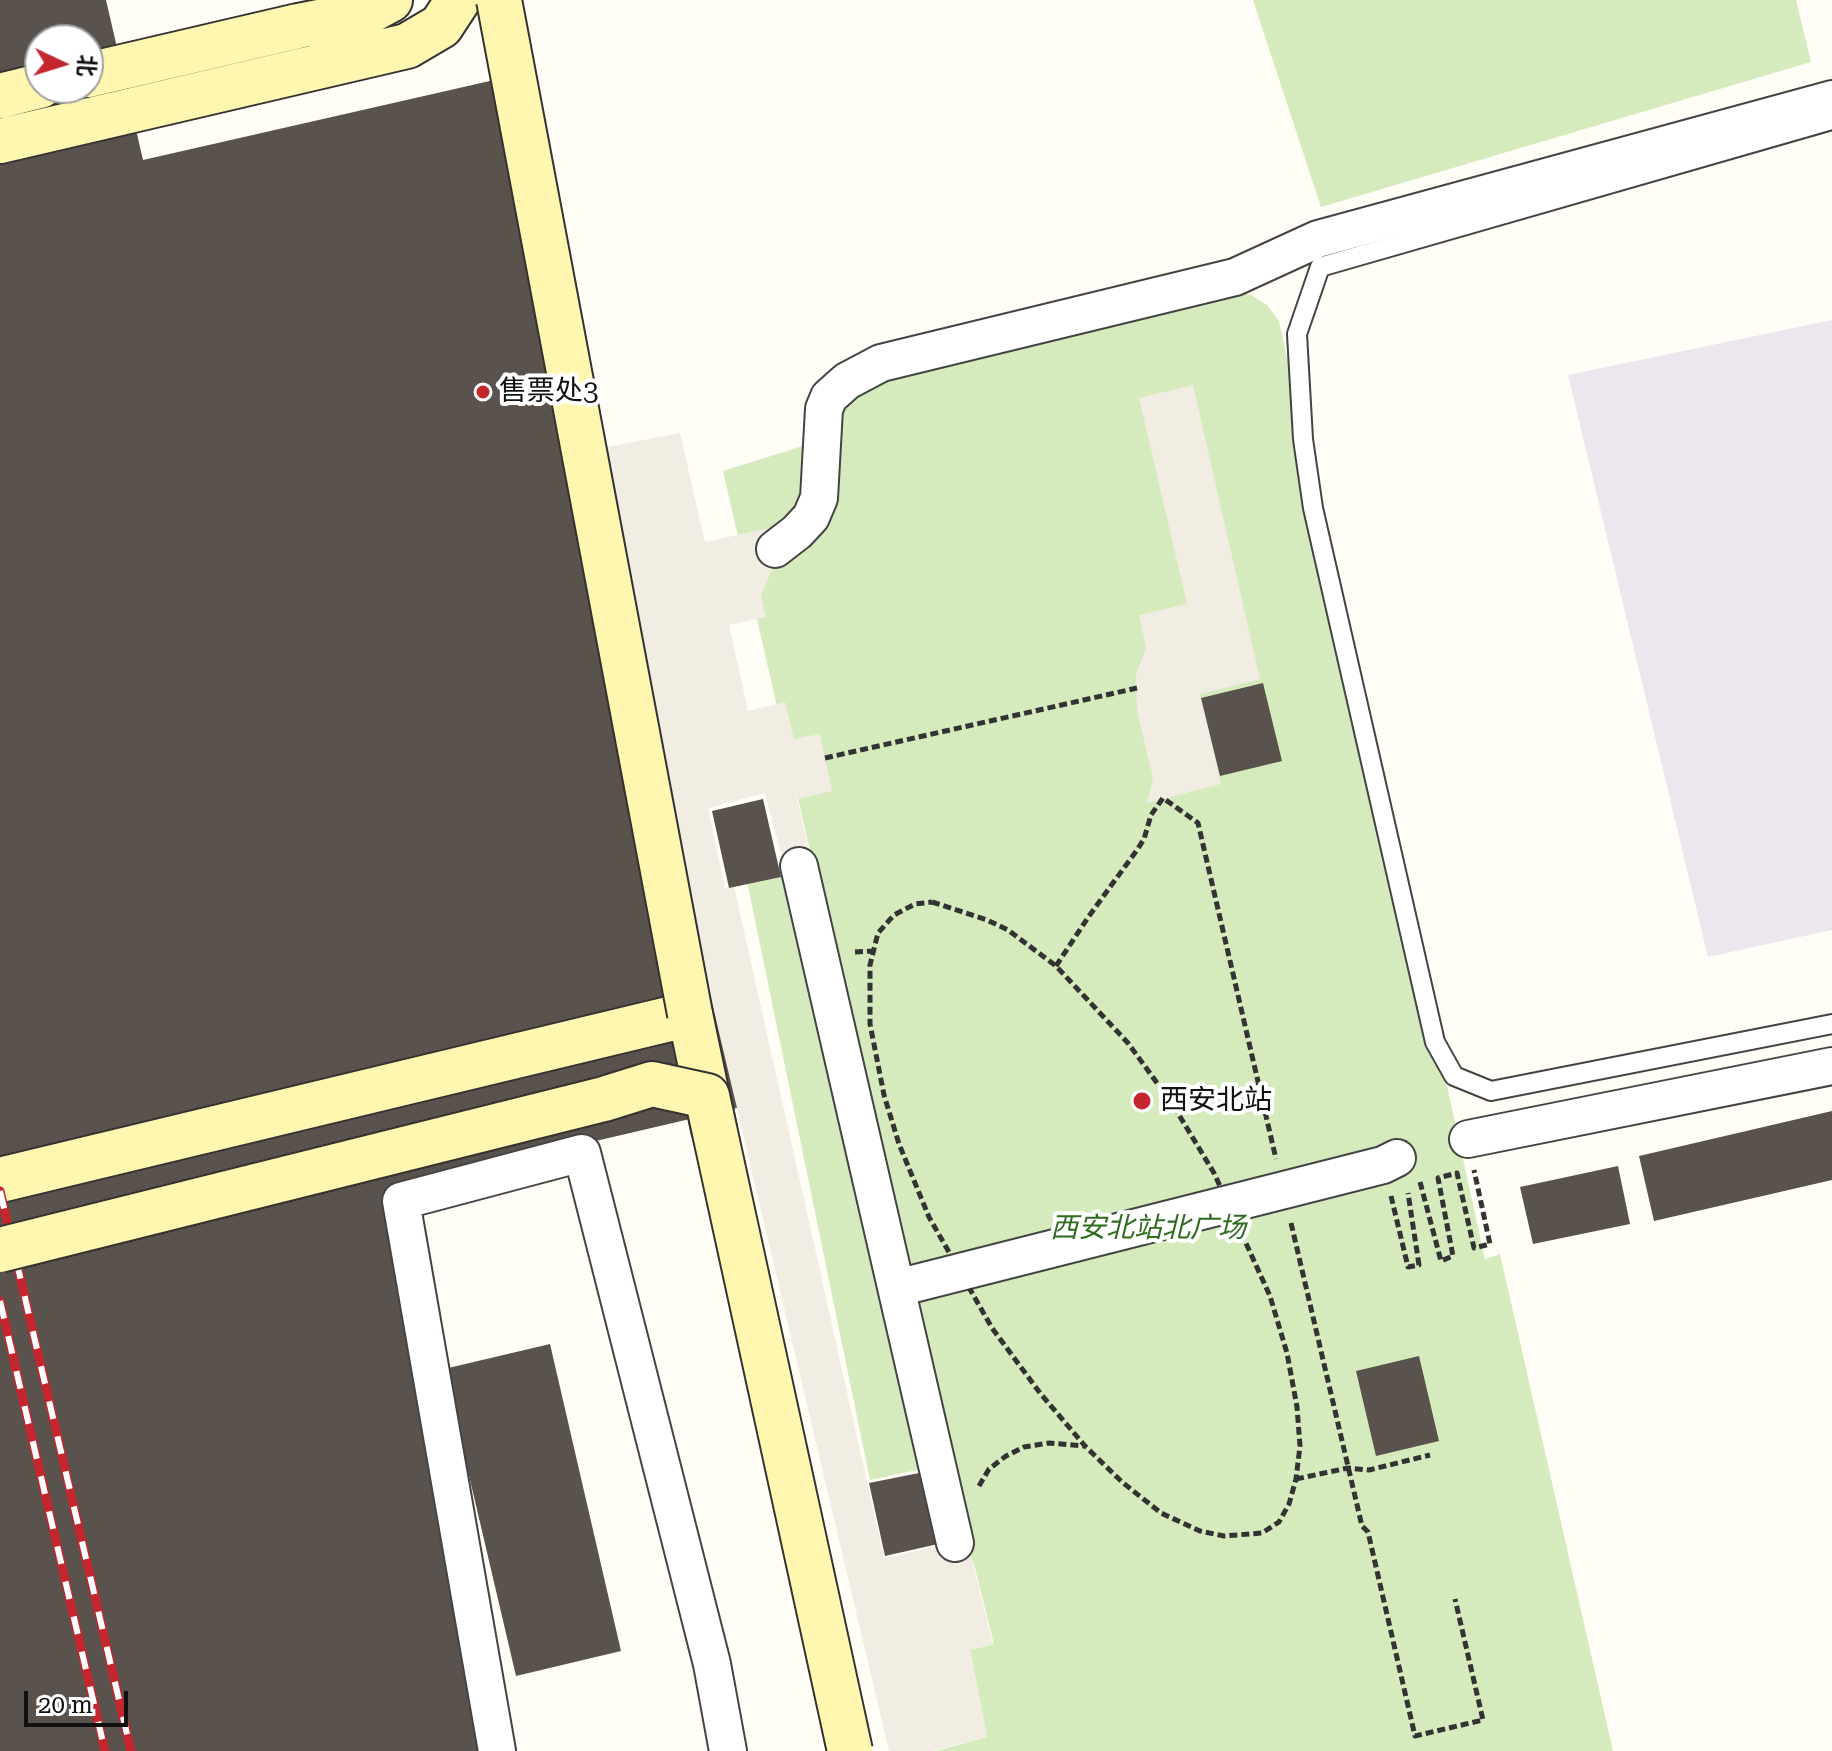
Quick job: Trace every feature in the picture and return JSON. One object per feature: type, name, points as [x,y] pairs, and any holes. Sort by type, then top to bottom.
[{"type":"main road","points":[[104,71],[366,13],[390,0]]},
{"type":"main road","points":[[0,141],[407,46],[441,26],[458,0]]},
{"type":"main road","points":[[499,0],[690,1014],[729,1198]]},
{"type":"main road","points":[[0,96],[24,90]]},
{"type":"main road","points":[[0,1180],[690,1014]]},
{"type":"main road","points":[[0,1250],[604,1099],[652,1084],[707,1096],[850,1751]]},
{"type":"street","points":[[775,549],[811,517],[819,498],[824,409],[829,397],[847,381],[881,363],[1235,277],[1318,239],[1832,99]]},
{"type":"street","points":[[799,866],[955,1543]]},
{"type":"street","points":[[1468,1139],[1832,1066]]},
{"type":"street","points":[[497,1751],[401,1201],[582,1153],[712,1664],[728,1751]]},
{"type":"street","points":[[897,1288],[1390,1162]]},
{"type":"lane","points":[[1832,120],[1320,267],[1297,334],[1303,439],[1313,508],[1435,1042],[1454,1076],[1491,1091],[1832,1024]]},
{"type":"path","points":[[825,758],[1137,688]]},
{"type":"path","points":[[1056,966],[1137,850],[1144,839],[1151,815],[1163,798],[1198,823],[1348,1468],[1362,1526],[1368,1532],[1415,1736],[1483,1720],[1455,1599]]},
{"type":"path","points":[[1390,1162],[1408,1267],[1419,1265],[1406,1185],[1420,1182],[1441,1261],[1453,1256],[1438,1178],[1457,1173],[1474,1248],[1490,1244],[1468,1139]]},
{"type":"path","points":[[976,1492],[989,1469],[1024,1447],[1049,1443],[1085,1446]]},
{"type":"path","points":[[1296,1479],[1348,1468],[1369,1470],[1430,1455]]},
{"type":"shaded area","points":[[1832,320],[1832,930],[1708,957],[1568,375]]},
{"type":"shaded area","points":[[1193,385],[1260,679],[1200,694],[1221,784],[1147,803],[1153,779],[1137,710],[1136,674],[1146,648],[1139,615],[1187,604],[1139,398]]},
{"type":"shaded area","points":[[680,433],[705,542],[770,528],[777,558],[761,596],[766,617],[729,625],[748,711],[785,702],[794,739],[820,734],[832,791],[797,799],[812,863],[785,869],[765,793],[708,808],[725,888],[734,886],[884,1558],[967,1540],[993,1644],[970,1650],[987,1737],[933,1751],[889,1751],[675,847],[587,451]]},
{"type":"green space","points":[[1253,0],[1796,0],[1811,62],[1321,207]]},
{"type":"green space","name":"西安北站北广场","points":[[1230,291],[1251,295],[1267,305],[1279,321],[1485,1259],[1500,1254],[1613,1751],[936,1751],[987,1737],[970,1650],[994,1644],[974,1564],[941,1541],[927,1468],[870,1480],[747,881],[813,864],[723,471],[806,445],[840,412],[848,395],[883,373]]},
{"type":"building","points":[[0,0],[106,0],[143,160],[503,78],[675,847],[737,1108],[386,1190],[517,1751],[0,1751]]},
{"type":"building","points":[[1263,683],[1282,761],[1220,776],[1201,698]]},
{"type":"building","points":[[763,799],[781,877],[729,888],[712,811]]},
{"type":"building","points":[[1832,1111],[1832,1180],[1654,1221],[1639,1156]]},
{"type":"building","points":[[1618,1166],[1630,1224],[1533,1244],[1520,1187]]},
{"type":"building","points":[[550,1344],[621,1651],[516,1676],[444,1369]]},
{"type":"building","points":[[1419,1356],[1439,1441],[1376,1456],[1356,1371]]},
{"type":"building","points":[[924,1472],[938,1544],[885,1556],[869,1483]]},
{"type":"railway","points":[[0,1191],[131,1751]]},
{"type":"railway","points":[[0,1301],[105,1751]]},
{"type":"place","name":"售票处3","points":[[483,392]]},
{"type":"place","name":"西安北站","points":[[1142,1101]]}]
